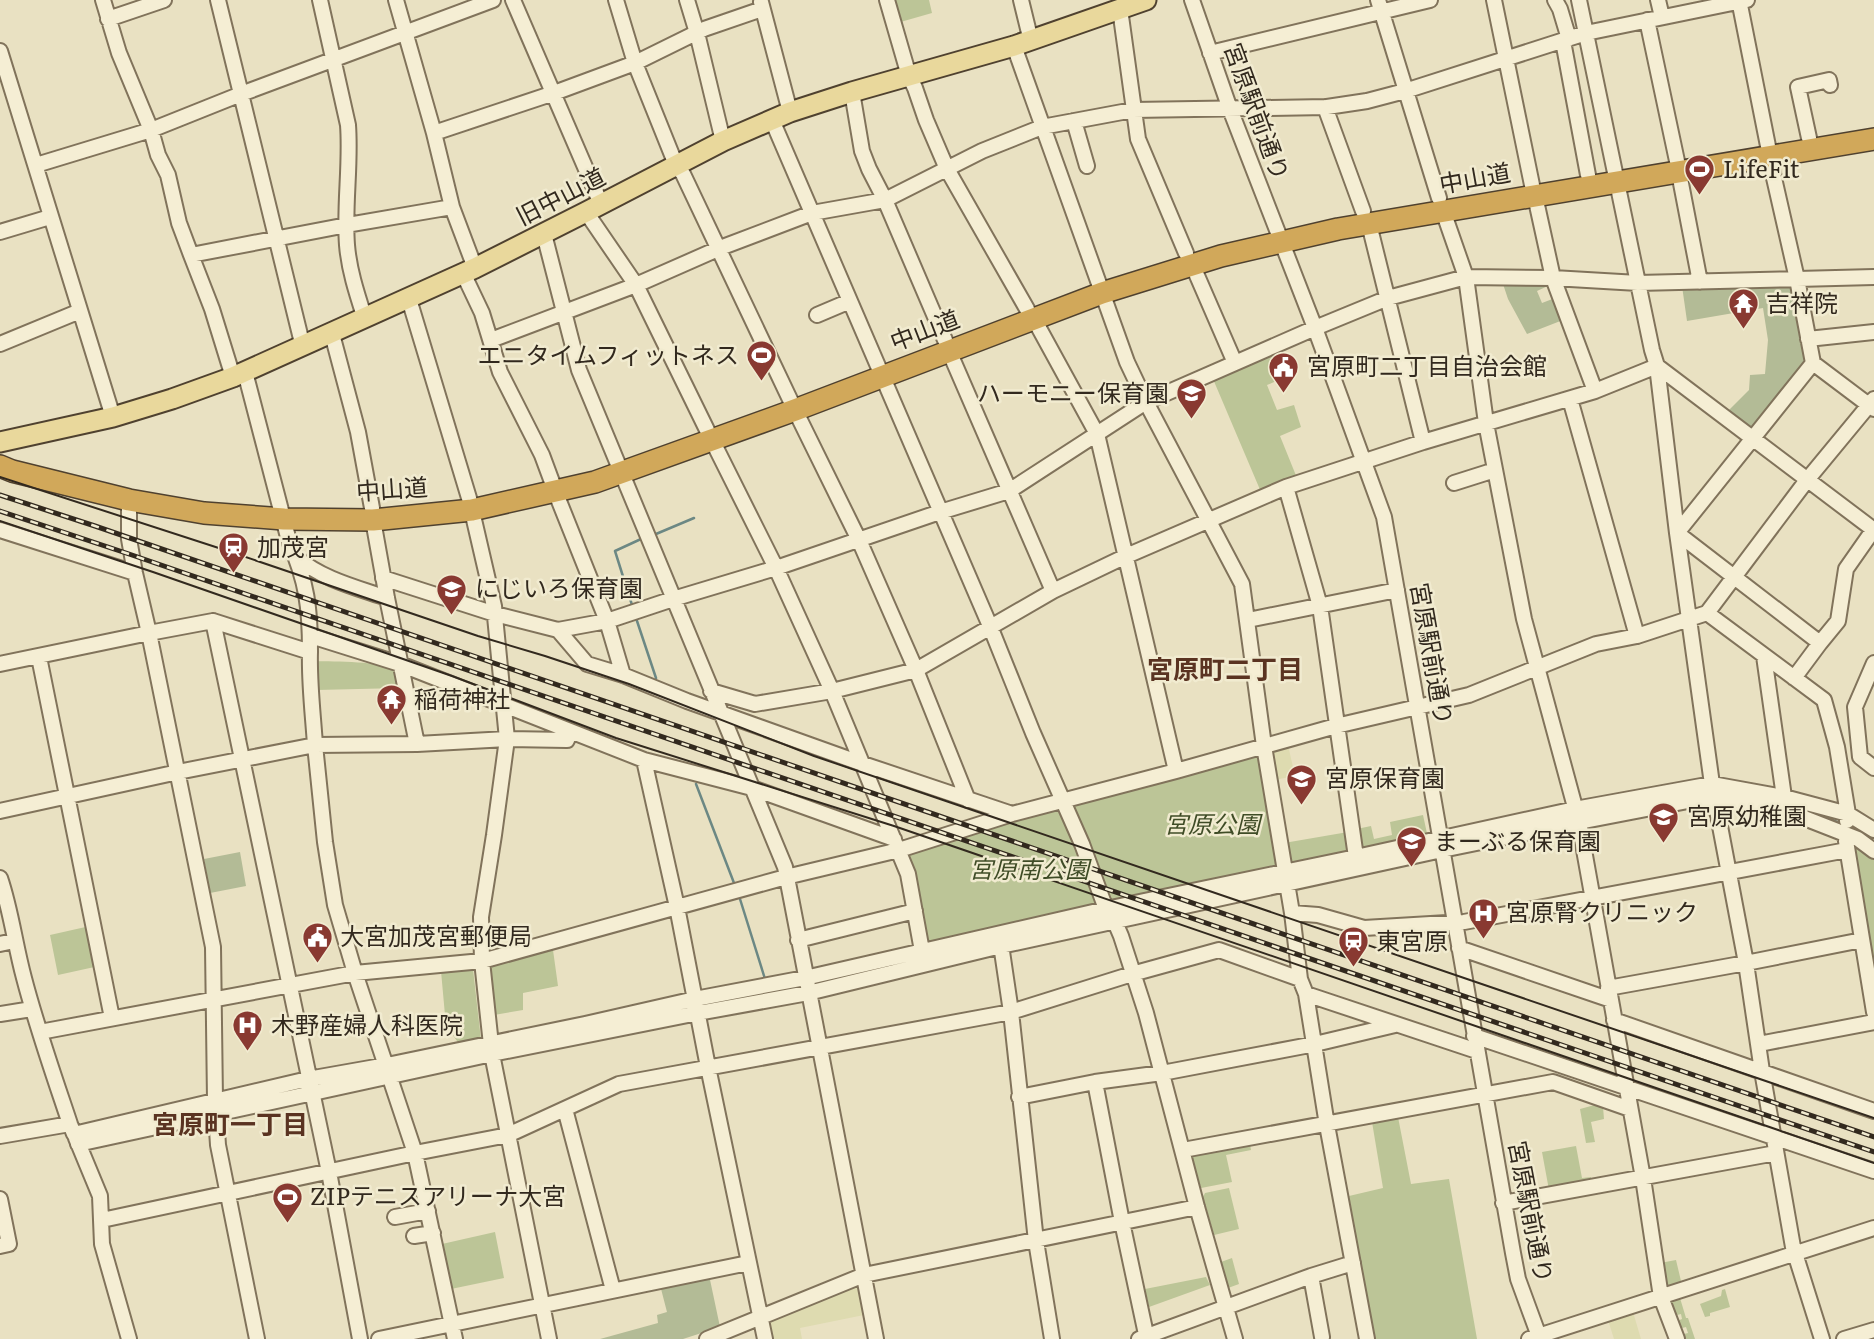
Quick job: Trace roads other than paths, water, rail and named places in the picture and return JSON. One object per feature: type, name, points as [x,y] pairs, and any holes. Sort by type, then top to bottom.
[{"type":"highway","name":"中山道","points":[[1768,151],[1809,138],[1874,128]]},
{"type":"highway","name":"中山道","points":[[0,466],[129,500],[204,513],[372,514],[470,504],[509,492],[554,487],[620,468],[1100,288],[1189,259],[1214,244],[1768,151],[1874,139]]},
{"type":"highway","name":"中山道","points":[[1534,190],[1588,175],[1615,176]]},
{"type":"highway","name":"中山道","points":[[0,456],[163,492],[282,513]]},
{"type":"main road","name":"旧中山道","points":[[0,442],[113,416],[239,375],[409,299],[544,234],[676,165],[781,116],[852,92],[1022,43],[1146,0]]},
{"type":"street","points":[[103,0],[119,53],[168,175],[179,223],[239,375],[289,541],[307,591],[315,745],[325,842],[335,905],[415,1153],[453,1331]]},
{"type":"street","points":[[108,19],[164,0]]},
{"type":"street","points":[[218,0],[303,347]]},
{"type":"street","points":[[320,0],[343,99],[349,142],[347,225],[350,269],[365,319]]},
{"type":"street","points":[[396,0],[469,270],[500,372],[542,455],[607,621],[623,675]]},
{"type":"street","points":[[36,165],[151,130],[493,0]]},
{"type":"street","points":[[513,0],[554,93],[594,208],[636,285],[776,568],[832,691],[908,874],[922,950]]},
{"type":"street","points":[[616,0],[635,63],[676,165],[720,248],[859,540],[916,670],[968,800]]},
{"type":"street","points":[[687,0],[723,142]]},
{"type":"street","points":[[887,0],[909,76],[947,169],[1097,434],[1176,771]]},
{"type":"street","points":[[1021,0],[1022,43],[1042,127],[1127,362],[1242,584],[1300,979],[1306,994],[1327,1125],[1367,1339]]},
{"type":"street","name":"宮原駅前通り","points":[[1192,0],[1230,109],[1315,328],[1384,517],[1503,1203],[1518,1279],[1536,1338]]},
{"type":"street","points":[[1210,53],[1379,6],[1430,0]]},
{"type":"street","points":[[1494,0],[1553,278],[1595,391]]},
{"type":"street","points":[[1555,0],[1560,9],[1566,40],[1588,175]]},
{"type":"street","points":[[1580,0],[1657,366],[1713,790],[1746,963],[1794,1254],[1822,1339]]},
{"type":"street","points":[[1658,0],[1655,18],[1678,167],[1700,282]]},
{"type":"street","points":[[40,1032],[355,973],[482,961],[896,844],[1336,726],[1469,695],[1596,644],[1637,635],[1707,613],[1807,480],[1872,404],[1813,363],[1768,151],[1742,0],[1586,33],[1367,101],[1325,107],[1133,110],[1042,127],[982,151],[886,200],[812,213],[720,248],[636,285],[491,340]]},
{"type":"street","points":[[434,133],[635,63],[762,3],[781,116],[812,213],[1082,844],[1146,1013],[1235,1339]]},
{"type":"street","points":[[1379,6],[1466,277],[1486,423],[1524,619],[1577,815],[1643,1178],[1661,1297],[1677,1339]]},
{"type":"street","points":[[1120,9],[1138,139],[1235,363]]},
{"type":"street","points":[[0,51],[113,416]]},
{"type":"street","points":[[1809,138],[1798,87],[1829,80],[1830,85]]},
{"type":"street","points":[[852,92],[862,151],[886,200],[1053,591]]},
{"type":"street","points":[[1325,107],[1366,217],[1423,442]]},
{"type":"street","points":[[1074,121],[1087,166]]},
{"type":"street","points":[[191,255],[452,207]]},
{"type":"street","points":[[0,232],[50,217]]},
{"type":"street","points":[[544,234],[579,370],[785,867],[876,1339]]},
{"type":"street","points":[[383,578],[495,614],[558,630],[607,621],[1009,491],[1146,402],[1388,298],[1466,277],[1638,283],[1874,277]]},
{"type":"street","points":[[409,299],[470,504],[495,614],[506,739],[481,917],[482,961],[491,1049],[549,1339]]},
{"type":"street","points":[[817,315],[850,301]]},
{"type":"street","points":[[0,344],[80,311]]},
{"type":"street","points":[[1808,339],[1874,332]]},
{"type":"street","points":[[332,334],[358,432],[383,578],[417,744]]},
{"type":"street","points":[[1677,533],[1813,363]]},
{"type":"street","points":[[711,691],[754,704],[832,691],[916,670],[1053,591],[1124,557],[1286,487],[1423,442],[1595,391],[1657,366]]},
{"type":"street","points":[[1657,366],[1874,529],[1846,569],[1838,621],[1794,678]]},
{"type":"street","points":[[1570,399],[1637,635]]},
{"type":"street","points":[[1454,483],[1495,470]]},
{"type":"street","points":[[1286,487],[1320,606],[1356,857]]},
{"type":"street","points":[[129,500],[129,539],[135,573],[213,947],[218,1145],[257,1339]]},
{"type":"street","points":[[0,530],[135,573]]},
{"type":"street","points":[[1677,533],[1821,643]]},
{"type":"street","points":[[296,557],[333,580],[387,598]]},
{"type":"street","points":[[1248,620],[1396,590]]},
{"type":"street","points":[[1707,613],[1824,700],[1837,747],[1847,850],[1874,1012]]},
{"type":"street","points":[[0,664],[213,621],[310,652]]},
{"type":"street","points":[[213,621],[329,1172],[360,1339]]},
{"type":"street","points":[[558,630],[587,664],[863,764],[1012,814]]},
{"type":"street","points":[[311,636],[400,664],[644,760],[752,788],[896,844]]},
{"type":"street","points":[[1764,656],[1784,797]]},
{"type":"street","points":[[38,657],[112,1018]]},
{"type":"street","points":[[1874,663],[1855,707],[1860,757],[1874,768]]},
{"type":"street","points":[[0,811],[315,745],[417,744],[506,739],[566,740],[570,732]]},
{"type":"street","points":[[644,760],[677,907],[765,1339]]},
{"type":"street","points":[[1713,790],[1789,812],[1874,830]]},
{"type":"street","points":[[0,1136],[74,1134],[216,1108],[491,1049],[585,1024],[697,1007],[1441,844],[1713,790],[1784,797],[1846,825],[1874,851]]},
{"type":"street","points":[[1286,878],[1356,857],[1441,844]]},
{"type":"street","points":[[1292,913],[1318,915],[1364,928],[1454,923],[1847,850]]},
{"type":"street","points":[[0,878],[5,892],[7,936],[74,1134],[100,1196],[102,1244],[129,1339]]},
{"type":"street","points":[[798,940],[915,911]]},
{"type":"street","points":[[807,984],[922,950],[1000,940]]},
{"type":"street","points":[[1000,940],[1011,1012],[1037,1241],[1052,1339]]},
{"type":"street","points":[[1459,948],[1609,994],[1862,940]]},
{"type":"street","points":[[102,1220],[508,1135],[619,1084],[1011,1012],[1219,950],[1300,979]]},
{"type":"street","points":[[1306,994],[1395,1025],[1475,1044],[1625,1086],[1874,1171]]},
{"type":"street","points":[[0,1014],[32,1009]]},
{"type":"street","points":[[1614,1020],[1874,1111]]},
{"type":"street","points":[[1759,1044],[1874,1022]]},
{"type":"street","points":[[1019,1097],[1314,1044],[1395,1025]]},
{"type":"street","points":[[1095,1082],[1144,1338],[1353,1263]]},
{"type":"street","points":[[1183,1150],[1553,1083],[1629,1109]]},
{"type":"street","points":[[565,1109],[613,1290]]},
{"type":"street","points":[[1503,1203],[1776,1153]]},
{"type":"street","points":[[0,1199],[9,1244],[0,1246]]},
{"type":"street","points":[[707,1339],[864,1275],[1197,1207]]},
{"type":"street","points":[[395,1217],[428,1211]]},
{"type":"street","points":[[1536,1338],[1874,1228]]},
{"type":"street","points":[[414,1236],[433,1233]]},
{"type":"street","points":[[379,1339],[453,1331],[542,1305],[748,1263]]},
{"type":"street","points":[[1311,1276],[1322,1338]]},
{"type":"street","points":[[1844,1339],[1874,1330]]},
{"type":"waterway","points":[[656,534],[694,518]]},
{"type":"waterway","points":[[632,605],[615,551],[641,539]]},
{"type":"waterway","points":[[636,618],[656,678]]},
{"type":"waterway","points":[[696,784],[734,883]]},
{"type":"waterway","points":[[1818,813],[1841,824]]},
{"type":"waterway","points":[[740,899],[765,979]]},
{"type":"waterway","points":[[813,984],[834,980]]},
{"type":"tram line","points":[[0,477],[629,684],[814,756],[1874,1118]]},
{"type":"tram line","points":[[0,521],[452,676],[616,738],[894,826],[1874,1163]]},
{"type":"railway","points":[[0,495],[1874,1137]]},
{"type":"railway","points":[[0,511],[1874,1152]]},
{"type":"place","name":"LifeFit","points":[[1700,197]]},
{"type":"place","name":"吉祥院","points":[[1743,331]]},
{"type":"place","name":"エニタイムフィットネス","points":[[762,383]]},
{"type":"place","name":"宮原町二丁目自治会館","points":[[1284,394]]},
{"type":"place","name":"ハーモニー保育園","points":[[1192,421]]},
{"type":"place","name":"加茂宮","points":[[234,575]]},
{"type":"place","name":"にじいろ保育園","points":[[452,616]]},
{"type":"place","name":"稲荷神社","points":[[391,727]]},
{"type":"place","name":"宮原保育園","points":[[1302,806]]},
{"type":"place","name":"宮原幼稚園","points":[[1664,844]]},
{"type":"place","name":"まーぶる保育園","points":[[1411,869]]},
{"type":"place","name":"宮原腎クリニック","points":[[1483,940]]},
{"type":"place","name":"大宮加茂宮郵便局","points":[[317,964]]},
{"type":"place","name":"東宮原","points":[[1353,969]]},
{"type":"place","name":"木野産婦人科医院","points":[[248,1053]]},
{"type":"place","name":"ZIPテニスアリーナ大宮","points":[[287,1224]]},
{"type":"district","name":"宮原町二丁目","points":[[1225,670]]},
{"type":"district","name":"宮原町一丁目","points":[[230,1125]]},
{"type":"park label","name":"宮原公園","points":[[1212,825]]},
{"type":"park label","name":"宮原南公園","points":[[1029,870]]}]
